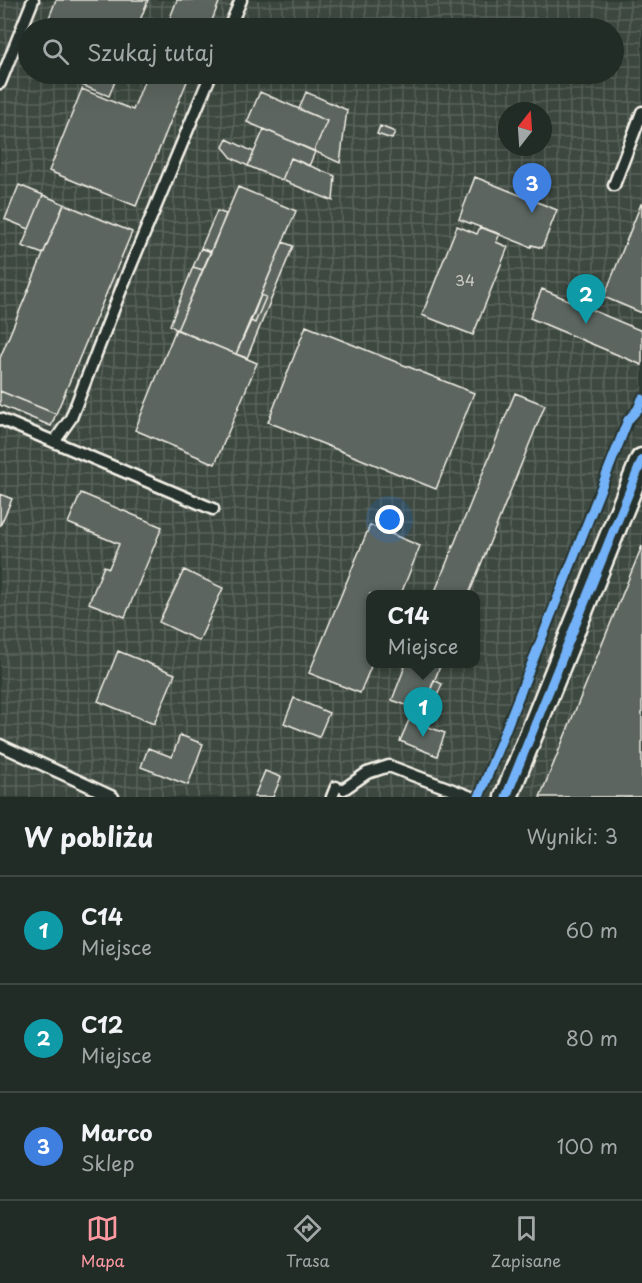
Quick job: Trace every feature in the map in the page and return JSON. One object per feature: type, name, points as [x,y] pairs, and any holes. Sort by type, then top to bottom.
[{"type":"street","points":[[506,797],[642,460]]},
{"type":"lane","points":[[26,18],[33,0]]},
{"type":"lane","points":[[234,18],[241,0]]},
{"type":"lane","points":[[0,83],[18,38]]},
{"type":"lane","points":[[54,442],[71,418],[207,84]]},
{"type":"lane","points":[[614,185],[642,112]]},
{"type":"lane","points":[[0,419],[213,509]]},
{"type":"lane","points":[[0,745],[113,797]]},
{"type":"lane","points":[[337,791],[367,773],[389,766],[471,797]]},
{"type":"shaded area","points":[[0,0],[642,0],[642,797],[0,797]]},
{"type":"building","points":[[56,0],[148,0],[141,18],[49,18]]},
{"type":"building","points":[[177,0],[220,0],[213,18],[170,18]]},
{"type":"building","points":[[79,84],[114,84],[109,96]]},
{"type":"building","points":[[143,84],[186,84],[136,206],[49,171],[82,89],[133,110]]},
{"type":"building","points":[[260,92],[327,121],[314,151],[247,122]]},
{"type":"building","points":[[306,92],[347,110],[340,163],[314,151],[327,121],[299,109]]},
{"type":"building","points":[[380,126],[395,132],[392,139],[377,134]]},
{"type":"building","points":[[264,129],[315,152],[309,166],[291,158],[282,180],[248,166]]},
{"type":"building","points":[[227,139],[254,152],[248,166],[232,158],[223,147]]},
{"type":"building","points":[[291,158],[335,176],[333,201],[282,180]]},
{"type":"building","points":[[475,177],[557,210],[542,248],[532,245],[531,247],[459,219]]},
{"type":"building","points":[[19,185],[43,195],[29,229],[5,219]]},
{"type":"building","points":[[238,187],[296,211],[236,354],[177,330]]},
{"type":"building","points":[[43,195],[64,204],[43,254],[22,246]]},
{"type":"building","points":[[64,204],[132,232],[56,414],[0,391],[0,358]]},
{"type":"building","points":[[642,204],[642,313],[604,297]]},
{"type":"building","points":[[217,211],[226,214],[211,252],[201,248]]},
{"type":"building","points":[[457,226],[477,234],[480,227],[500,234],[496,242],[508,247],[473,335],[422,315]]},
{"type":"building","points":[[283,242],[293,246],[247,358],[236,354],[251,321],[255,323],[266,297],[261,295]]},
{"type":"building","points":[[201,248],[211,252],[203,270],[193,267]]},
{"type":"building","points":[[193,267],[203,270],[177,330],[170,325]]},
{"type":"building","points":[[542,289],[642,331],[642,365],[530,318]]},
{"type":"building","points":[[261,295],[266,297],[255,323],[251,321]]},
{"type":"building","points":[[306,326],[474,393],[436,489],[268,422]]},
{"type":"building","points":[[176,329],[257,363],[215,464],[135,430]]},
{"type":"building","points":[[0,391],[56,414],[51,426],[0,405]]},
{"type":"building","points":[[515,393],[545,405],[471,590],[436,590]]},
{"type":"building","points":[[81,493],[162,527],[125,617],[89,603],[104,566],[109,568],[119,544],[68,523]]},
{"type":"building","points":[[0,494],[12,499],[0,526]]},
{"type":"building","points":[[370,525],[420,546],[403,590],[366,590],[366,668],[370,668],[360,693],[309,673]]},
{"type":"building","points":[[642,546],[642,797],[540,797]]},
{"type":"building","points":[[184,570],[223,588],[199,641],[159,622]]},
{"type":"building","points":[[118,651],[175,674],[154,724],[98,701]]},
{"type":"building","points":[[404,668],[439,668],[422,711],[392,700]]},
{"type":"building","points":[[434,680],[442,684],[430,712],[423,710]]},
{"type":"building","points":[[294,698],[329,713],[319,737],[284,723]]},
{"type":"building","points":[[409,720],[445,733],[437,756],[400,741]]},
{"type":"building","points":[[180,735],[203,744],[188,785],[141,767],[148,748],[172,757]]},
{"type":"building","points":[[265,771],[281,777],[273,797],[254,797]]},
{"type":"cycle path","points":[[479,797],[628,420],[638,409],[642,399]]},
{"type":"cycle path","points":[[506,797],[642,460]]},
{"type":"place","name":"Marco","points":[[532,213]]},
{"type":"place","name":"C12","points":[[586,324]]},
{"type":"place","name":"C14","points":[[423,737]]}]
